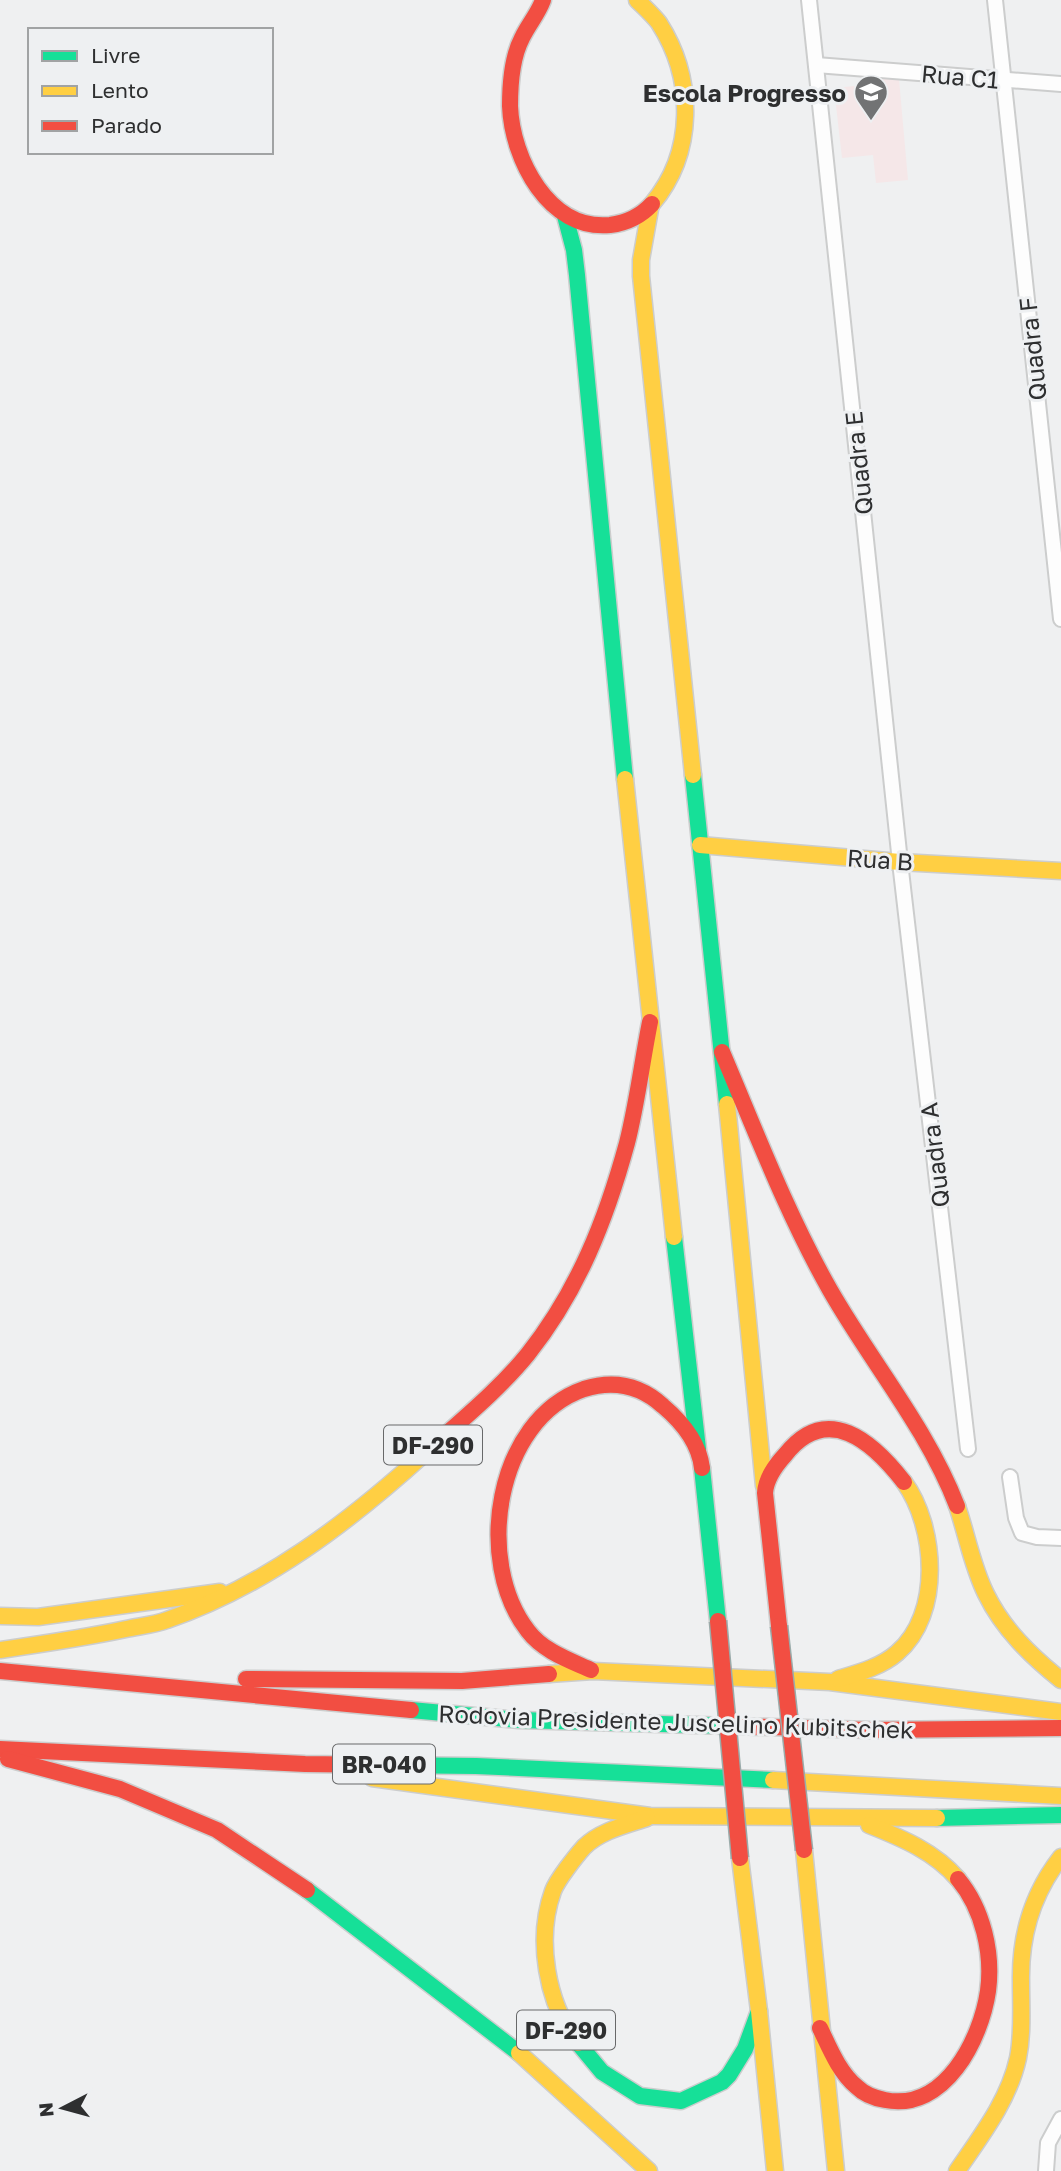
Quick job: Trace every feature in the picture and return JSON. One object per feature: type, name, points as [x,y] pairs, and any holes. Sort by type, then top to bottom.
[{"type":"main road","points":[[637,0],[657,21],[673,51],[682,79],[686,107],[684,144],[672,177],[650,209],[641,260],[641,276],[836,2171]]},
{"type":"main road","name":"DF-290","points":[[544,1],[521,40],[511,80],[514,136],[522,164],[536,185],[565,216],[574,250],[650,1022],[718,1621],[740,1858],[775,2171]]},
{"type":"main road","points":[[565,216],[585,224],[607,226],[628,222],[650,209]]},
{"type":"main road","name":"Rua B","points":[[700,845],[900,862],[1061,870]]},
{"type":"main road","name":"DF-290","points":[[0,1650],[87,1637],[166,1621],[239,1589],[314,1544],[390,1485],[491,1392],[527,1355],[566,1300],[588,1258],[627,1142],[650,1022]]},
{"type":"main road","points":[[722,1052],[785,1201],[828,1287],[897,1395],[947,1482],[961,1515],[979,1580],[995,1610],[1022,1647],[1061,1680]]},
{"type":"main road","points":[[593,1671],[543,1646],[527,1631],[506,1593],[497,1551],[498,1511],[517,1454],[540,1415],[553,1404],[583,1387],[606,1384],[629,1385],[649,1395],[667,1408],[699,1451]]},
{"type":"main road","points":[[764,1486],[794,1444],[810,1434],[832,1428],[844,1430],[877,1452],[906,1484],[921,1512],[929,1556],[929,1577],[922,1616],[914,1632],[904,1646],[888,1660],[830,1682]]},
{"type":"main road","points":[[0,1616],[57,1615],[239,1589]]},
{"type":"main road","name":"Rodovia Presidente Juscelino Kubitschek","points":[[0,1671],[519,1720],[870,1730],[1061,1728]]},
{"type":"main road","points":[[204,1689],[249,1678],[462,1681],[593,1671],[830,1682],[1061,1712]]},
{"type":"main road","name":"BR-040","points":[[0,1749],[305,1764],[490,1766],[1061,1796]]},
{"type":"main road","points":[[0,1757],[120,1789],[217,1830],[306,1889],[511,2046],[649,2171]]},
{"type":"main road","points":[[305,1764],[354,1775],[650,1816],[855,1819],[1061,1815]]},
{"type":"main road","name":"DF-290","points":[[650,1816],[601,1835],[586,1845],[572,1859],[553,1889],[547,1904],[544,1951],[548,1983],[554,2006],[563,2024],[585,2059],[619,2090],[644,2101],[669,2103],[687,2101],[702,2095],[723,2081],[741,2056],[759,2011]]},
{"type":"main road","points":[[820,2028],[836,2062],[860,2090],[872,2098],[904,2103],[933,2093],[944,2082],[969,2047],[985,2010],[988,1988],[986,1943],[981,1919],[962,1885],[952,1871],[917,1846],[855,1819]]},
{"type":"main road","points":[[957,2171],[1011,2085],[1023,2022],[1021,1956],[1027,1925],[1037,1893],[1061,1857]]},
{"type":"street","name":"Quadra E","points":[[809,0],[900,862]]},
{"type":"street","name":"Quadra F","points":[[995,0],[1061,619]]},
{"type":"street","name":"Rua C1","points":[[816,65],[1061,84]]},
{"type":"street","name":"Quadra A","points":[[900,862],[968,1449]]},
{"type":"street","points":[[1010,1477],[1016,1518],[1022,1533],[1061,1538]]},
{"type":"street","points":[[1046,2171],[1048,2143],[1061,2119]]},
{"type":"shaded area","name":"Escola Progresso","points":[[869,78],[899,79],[908,180],[876,183],[873,155],[842,158],[834,88],[865,85]]},
{"type":"traffic: fast","points":[[565,216],[577,275],[625,779]]},
{"type":"traffic: fast","points":[[693,775],[727,1104]]},
{"type":"traffic: fast","points":[[674,1237],[698,1449]]},
{"type":"traffic: fast","points":[[702,1468],[718,1621]]},
{"type":"traffic: fast","points":[[411,1710],[519,1720],[732,1726]]},
{"type":"traffic: fast","points":[[383,1765],[476,1766],[773,1780]]},
{"type":"traffic: fast","points":[[937,1818],[1061,1815]]},
{"type":"traffic: fast","points":[[307,1890],[519,2053]]},
{"type":"traffic: fast","points":[[578,2043],[602,2072],[640,2096],[681,2101],[722,2082],[729,2075],[745,2049],[759,2011]]},
{"type":"traffic: slow","points":[[637,0],[659,23],[671,45],[684,91],[683,139],[666,184],[652,204]]},
{"type":"traffic: slow","points":[[650,209],[641,260],[641,276],[693,775]]},
{"type":"traffic: slow","points":[[625,779],[674,1237]]},
{"type":"traffic: slow","points":[[700,845],[900,862],[1061,871]]},
{"type":"traffic: slow","points":[[727,1104],[764,1486]]},
{"type":"traffic: slow","points":[[0,1650],[152,1624],[238,1590],[335,1528],[424,1454]]},
{"type":"traffic: slow","points":[[838,1679],[869,1669],[891,1658],[912,1636],[922,1616],[928,1593],[928,1545],[915,1500],[904,1482]]},
{"type":"traffic: slow","points":[[957,1506],[977,1573],[993,1607],[1019,1641],[1061,1680]]},
{"type":"traffic: slow","points":[[0,1616],[38,1617],[220,1592]]},
{"type":"traffic: slow","points":[[549,1674],[593,1671],[830,1682],[1061,1712]]},
{"type":"traffic: slow","points":[[372,1778],[650,1816],[937,1818]]},
{"type":"traffic: slow","points":[[773,1780],[1061,1796]]},
{"type":"traffic: slow","points":[[578,2043],[558,2009],[547,1970],[545,1929],[553,1891],[590,1841],[614,1829],[647,1818]]},
{"type":"traffic: slow","points":[[869,1825],[928,1853],[958,1879]]},
{"type":"traffic: slow","points":[[804,1850],[836,2171]]},
{"type":"traffic: slow","points":[[957,2171],[993,2117],[1014,2073],[1021,2039],[1021,1965],[1026,1932],[1035,1901],[1061,1857]]},
{"type":"traffic: slow","points":[[740,1858],[775,2171]]},
{"type":"traffic: slow","points":[[519,2053],[649,2171]]},
{"type":"traffic: jam","points":[[543,0],[524,33],[511,80],[512,127],[526,169],[552,204],[569,216],[588,224],[622,223],[652,204]]},
{"type":"traffic: jam","points":[[424,1454],[516,1368],[546,1330],[576,1280],[600,1227],[627,1143],[650,1022]]},
{"type":"traffic: jam","points":[[722,1052],[814,1261],[846,1317],[930,1449],[957,1506]]},
{"type":"traffic: jam","points":[[591,1670],[557,1654],[534,1638],[511,1602],[501,1568],[499,1532],[502,1496],[513,1461],[530,1430],[554,1405],[584,1389],[605,1385],[626,1386],[654,1399],[683,1426],[693,1441],[702,1468]]},
{"type":"traffic: jam","points":[[779,1626],[765,1493],[769,1477],[781,1459],[801,1439],[817,1431],[833,1429],[849,1433],[864,1442],[878,1453],[904,1482]]},
{"type":"traffic: jam","points":[[718,1621],[740,1858]]},
{"type":"traffic: jam","points":[[779,1626],[804,1850]]},
{"type":"traffic: jam","points":[[0,1671],[411,1710]]},
{"type":"traffic: jam","points":[[246,1679],[462,1681],[549,1674]]},
{"type":"traffic: jam","points":[[732,1726],[870,1730],[1061,1728]]},
{"type":"traffic: jam","points":[[0,1749],[305,1764],[383,1765]]},
{"type":"traffic: jam","points":[[8,1759],[120,1789],[217,1830],[307,1890]]},
{"type":"traffic: jam","points":[[820,2028],[845,2074],[860,2090],[870,2096],[906,2101],[925,2095],[942,2083],[956,2068],[977,2030],[984,2010],[989,1977],[987,1947],[980,1918],[958,1879]]},
{"type":"place","name":"Escola Progresso","points":[[871,122]]}]
